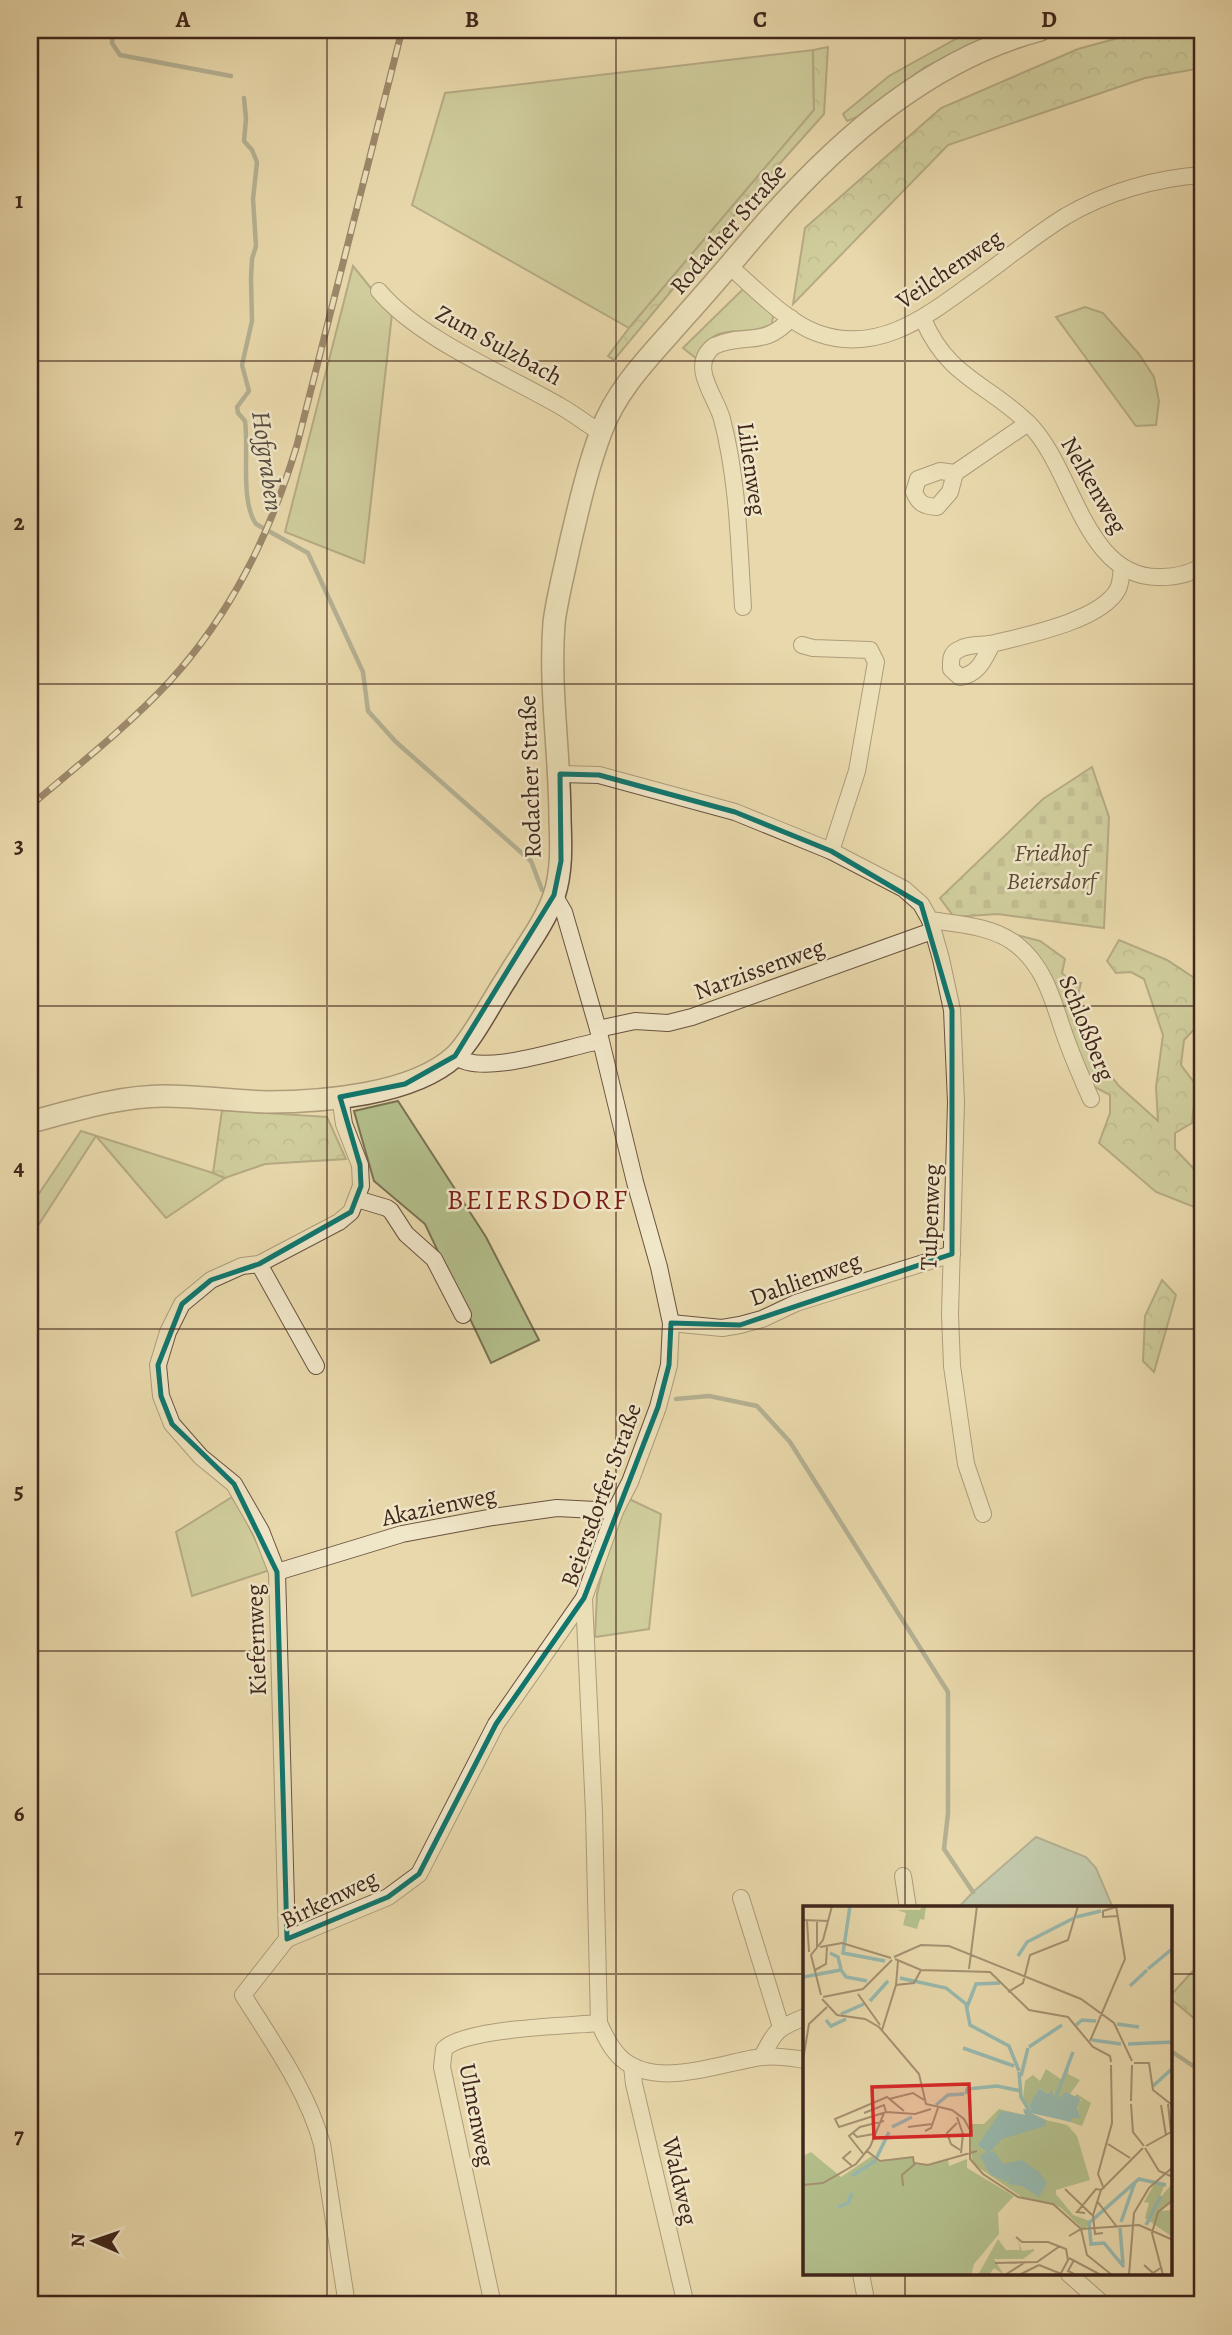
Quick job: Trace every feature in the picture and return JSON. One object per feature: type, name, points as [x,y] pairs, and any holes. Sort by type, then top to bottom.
[{"type":"street","name":"Rodacher Straße","points":[[30,1122],[122,1099],[162,1096],[265,1102],[340,1097],[405,1084],[455,1056],[488,1009],[554,895],[561,860],[560,774],[552,679],[558,595],[576,518],[601,432],[612,408],[637,372],[728,265],[846,140],[914,88],[982,50],[1040,30]]},
{"type":"street","name":"Veilchenweg","points":[[728,265],[791,318],[817,333],[836,337],[871,338],[895,332],[923,319],[1068,215],[1116,193],[1164,178],[1202,175]]},
{"type":"street","name":"Zum Sulzbach","points":[[379,291],[406,318],[459,351],[564,407],[601,432]]},
{"type":"street","name":"Lilienweg","points":[[743,607],[732,458],[720,412],[704,375],[703,361],[714,346],[767,337],[781,329],[791,318]]},
{"type":"street","name":"Nelkenweg","points":[[923,319],[940,349],[958,371],[1028,423],[1057,463],[1093,537],[1122,567],[1153,578],[1186,574],[1202,566]]},
{"type":"street","name":"Nelkenweg","points":[[956,473],[1028,423]]},
{"type":"street","name":"Nelkenweg","points":[[992,644],[1087,617],[1104,604],[1118,588],[1122,567]]},
{"type":"street","points":[[802,645],[813,648],[870,650],[876,662],[857,771],[831,851]]},
{"type":"street","points":[[560,774],[599,775],[722,809],[831,851],[904,889],[921,904],[931,926]]},
{"type":"street","name":"Beiersdorfer Straße","points":[[554,895],[564,912],[599,1035],[671,1323],[669,1365],[658,1407],[630,1482],[615,1511],[584,1598],[594,1812],[599,2023],[609,2045],[632,2066]]},
{"type":"street","name":"Schloßberg","points":[[931,926],[970,925],[996,933],[1017,945],[1047,980],[1067,1044],[1091,1099]]},
{"type":"street","name":"Narzissenweg","points":[[455,1056],[461,1061],[494,1065],[599,1035],[635,1021],[668,1023],[692,1017],[931,926]]},
{"type":"street","name":"Tulpenweg","points":[[931,926],[952,1010],[956,1102],[950,1314],[952,1366],[966,1464],[983,1514]]},
{"type":"street","points":[[340,1097],[344,1124],[360,1165],[361,1186],[357,1199],[391,1211],[406,1234],[434,1259],[463,1315]]},
{"type":"street","name":"Kiefernweg","points":[[287,1940],[276,1572],[261,1531],[233,1484],[201,1457],[172,1424],[160,1396],[158,1364],[182,1304],[211,1280],[242,1266],[259,1264],[339,1222],[351,1212],[357,1199]]},
{"type":"street","name":"Dahlienweg","points":[[671,1323],[722,1328],[740,1325],[762,1319],[796,1303],[952,1254]]},
{"type":"street","points":[[259,1264],[316,1366]]},
{"type":"street","name":"Akazienweg","points":[[276,1572],[401,1534],[493,1517],[557,1507],[615,1511]]},
{"type":"street","name":"Birkenweg","points":[[347,2305],[323,2144],[315,2120],[276,2048],[243,1995],[287,1940],[388,1897],[419,1874],[496,1724],[584,1598]]},
{"type":"street","points":[[903,1876],[908,1906]]},
{"type":"street","points":[[741,1898],[780,2027]]},
{"type":"street","points":[[762,2057],[780,2027],[803,2018]]},
{"type":"street","name":"Ulmenweg","points":[[493,2305],[442,2067],[444,2049],[453,2042],[493,2033],[599,2023]]},
{"type":"street","points":[[632,2066],[662,2073],[679,2073],[762,2057],[780,2056],[803,2060]]},
{"type":"street","name":"Waldweg","points":[[632,2066],[686,2305]]},
{"type":"street","points":[[861,2276],[867,2305]]},
{"type":"street","points":[[1071,2276],[1104,2305]]},
{"type":"highlighted area","points":[[560,774],[599,775],[735,812],[831,851],[921,904],[952,1010],[952,1254],[740,1325],[671,1323],[669,1365],[658,1407],[584,1598],[496,1724],[419,1874],[388,1897],[287,1939],[277,1572],[234,1484],[172,1424],[161,1396],[158,1365],[182,1304],[211,1280],[259,1264],[351,1212],[361,1186],[360,1165],[340,1097],[405,1084],[455,1056],[554,895],[561,861]]},
{"type":"green space","points":[[972,30],[1003,30],[925,67],[857,117],[847,121],[843,114],[889,76]]},
{"type":"green space","points":[[1202,30],[1202,68],[1145,78],[948,145],[793,304],[805,228],[941,108],[1078,49],[1140,32]]},
{"type":"green space","points":[[828,47],[824,114],[741,207],[614,360],[608,356],[814,110],[813,50]]},
{"type":"green space","points":[[813,50],[814,110],[629,328],[412,205],[445,93]]},
{"type":"green space","points":[[353,266],[392,314],[364,563],[285,532]]},
{"type":"green space","points":[[743,289],[773,315],[772,324],[711,338],[697,359],[683,348]]},
{"type":"green space","points":[[1085,307],[1103,313],[1139,354],[1154,377],[1159,401],[1156,425],[1136,426],[1056,317]]},
{"type":"green space","name":"Friedhof Beiersdorf","points":[[1092,767],[1109,817],[1104,928],[997,914],[954,917],[940,898],[1043,799]]},
{"type":"green space","points":[[1013,934],[1040,941],[1065,959],[1062,973],[1071,982],[1081,983],[1077,999],[1086,1020],[1087,1045],[1119,1086],[1158,1121],[1156,1087],[1163,1035],[1144,979],[1131,972],[1116,973],[1107,961],[1119,940],[1167,960],[1202,983],[1202,1021],[1184,1040],[1181,1065],[1196,1085],[1192,1123],[1175,1133],[1175,1149],[1195,1170],[1202,1172],[1202,1210],[1156,1192],[1099,1143],[1110,1113],[1110,1095],[1091,1085],[1056,988]]},
{"type":"green space","points":[[398,1101],[486,1237],[539,1340],[491,1363],[425,1224],[374,1181],[354,1111]]},
{"type":"green space","points":[[222,1110],[327,1117],[346,1159],[265,1164],[225,1178],[213,1173]]},
{"type":"green space","points":[[81,1131],[225,1178],[166,1218],[96,1136],[30,1238],[30,1207]]},
{"type":"green space","points":[[1162,1280],[1176,1295],[1154,1372],[1143,1361],[1145,1316]]},
{"type":"green space","points":[[232,1497],[270,1570],[192,1596],[176,1532]]},
{"type":"green space","points":[[627,1498],[661,1514],[649,1629],[595,1637],[597,1594],[607,1553]]},
{"type":"green space","points":[[1202,1961],[1202,2025],[1172,2000],[1172,1994]]},
{"type":"water","points":[[1036,1837],[1086,1857],[1096,1868],[1112,1906],[960,1906]]},
{"type":"waterway","name":"Hofgraben","points":[[113,30],[112,43],[120,55],[231,76]]},
{"type":"waterway","name":"Hofgraben","points":[[244,98],[244,141],[257,162],[253,199],[256,246],[252,259],[252,321],[242,365],[249,391],[237,407],[238,413],[245,421],[247,489],[251,514],[256,524],[308,553],[363,672],[368,711],[396,742],[531,861],[542,890]]},
{"type":"waterway","points":[[676,1399],[709,1396],[757,1406],[790,1442],[948,1692],[948,1813],[944,1849],[973,1892]]},
{"type":"waterway","points":[[1172,2052],[1202,2072]]},
{"type":"railway","points":[[30,806],[119,730],[169,682],[212,628],[261,541],[297,445],[402,30]]},
{"type":"district","name":"BEIERSDORF","points":[[538,1199]]}]
